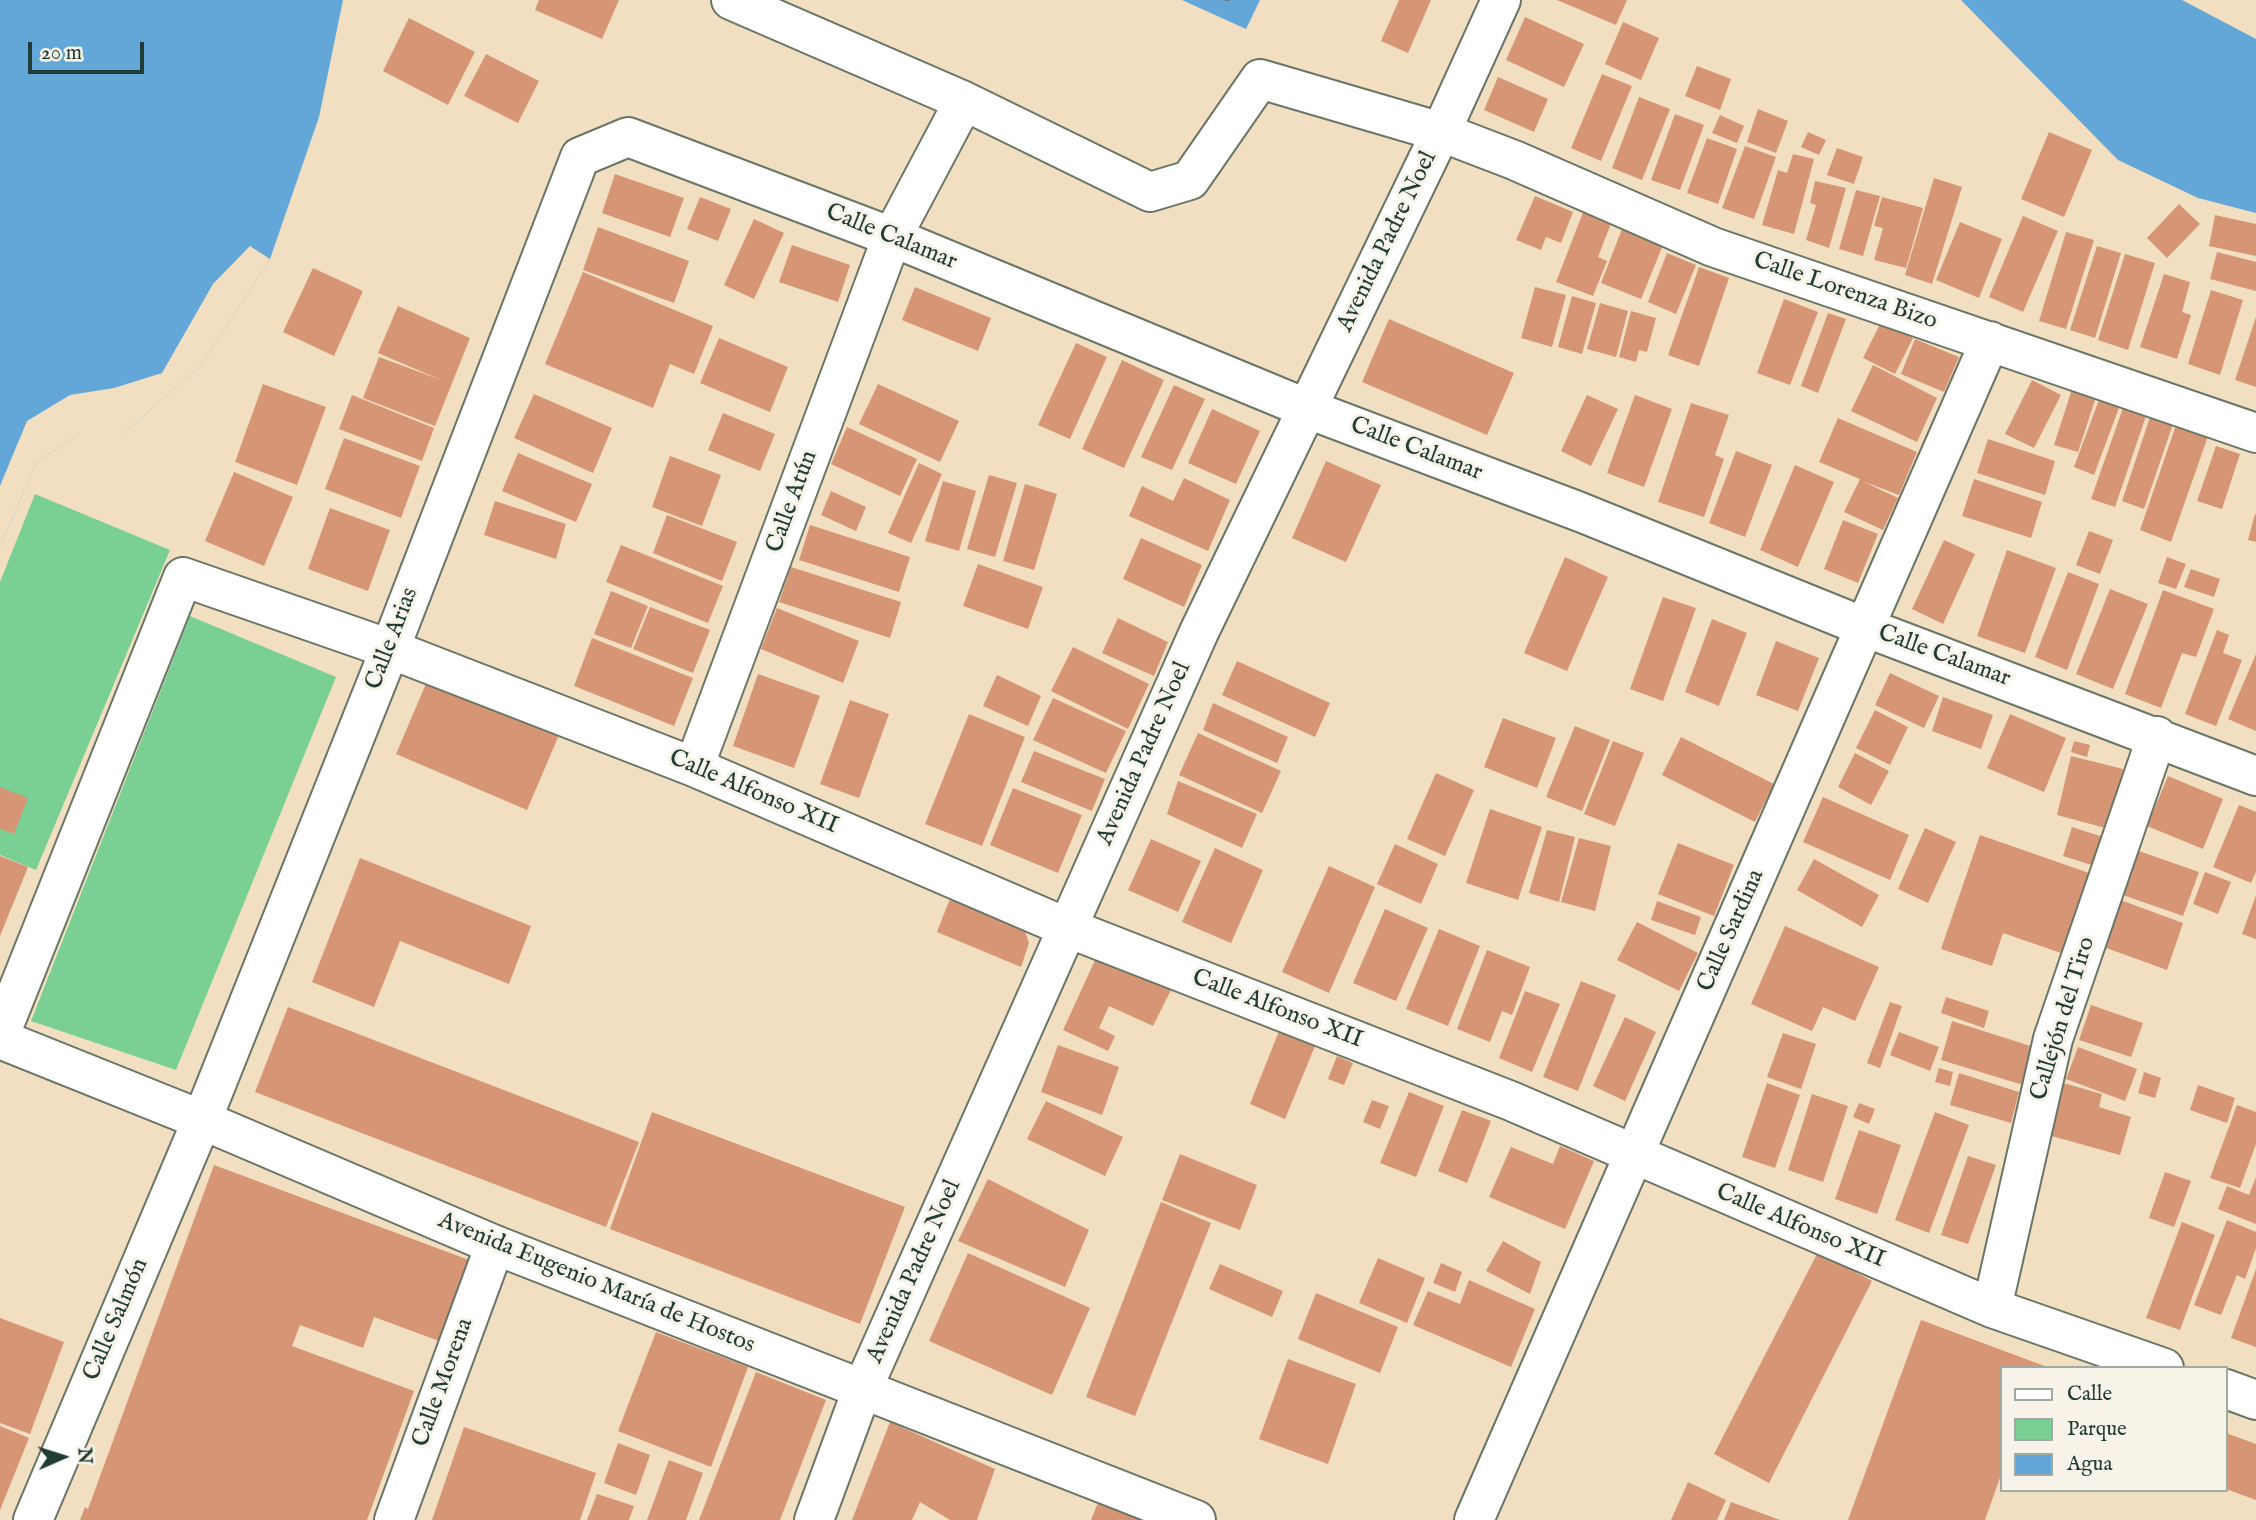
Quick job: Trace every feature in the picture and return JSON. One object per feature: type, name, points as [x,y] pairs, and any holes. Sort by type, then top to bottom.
[{"type":"street","points":[[731,0],[964,101]]},
{"type":"street","name":"Avenida Padre Noel","points":[[814,1520],[862,1390],[1199,632],[1441,131],[1501,0]]},
{"type":"street","name":"Calle Lorenza Bizo","points":[[964,101],[1150,192],[1191,180],[1261,79],[1441,131],[1713,247],[2256,433]]},
{"type":"street","name":"Calle Atún","points":[[694,767],[892,237],[964,101]]},
{"type":"street","name":"Calle Calamar","points":[[580,157],[628,137],[892,237],[1308,409],[1580,512],[1867,628],[2157,736],[2256,776]]},
{"type":"street","name":"Calle Arias","points":[[202,1120],[390,649],[580,157]]},
{"type":"street","name":"Calle Sardina","points":[[1474,1520],[1632,1155],[1867,628],[1990,341]]},
{"type":"street","name":"Calle Alfonso XII","points":[[0,1037],[183,577],[390,649],[694,767],[1068,928],[1511,1101],[1992,1308],[2158,1366]]},
{"type":"street","name":"Callejón del Tiro","points":[[1992,1308],[2053,1040],[2157,736]]},
{"type":"street","name":"Avenida Eugenio María de Hostos","points":[[0,1037],[495,1245],[1196,1520]]},
{"type":"street","name":"Calle Salmón","points":[[33,1520],[202,1120]]},
{"type":"street","name":"Calle Morena","points":[[394,1520],[495,1245]]},
{"type":"street","points":[[2228,1390],[2256,1400]]},
{"type":"green space","points":[[35,494],[170,550],[36,870],[0,855],[0,582]]},
{"type":"green space","points":[[190,616],[336,677],[176,1070],[31,1021]]},
{"type":"water","points":[[0,0],[343,0],[319,117],[270,259],[201,365],[123,434],[79,434],[37,462],[0,546]]},
{"type":"water","points":[[1182,0],[1260,0],[1246,29]]},
{"type":"water","points":[[1961,0],[2182,0],[2256,39],[2256,213],[2198,198],[2118,160]]},
{"type":"pier","points":[[250,246],[270,259],[201,365],[123,434],[79,434],[37,462],[0,546],[0,486],[27,421],[70,395],[114,388],[162,373],[213,284]]},
{"type":"building","points":[[539,0],[619,0],[602,39],[535,10]]},
{"type":"building","points":[[1399,0],[1431,0],[1408,53],[1381,41]]},
{"type":"building","points":[[1557,0],[1627,0],[1616,25]]},
{"type":"building","points":[[1525,17],[1584,44],[1564,87],[1506,60]]},
{"type":"building","points":[[409,18],[475,52],[448,105],[383,71]]},
{"type":"building","points":[[1623,22],[1659,38],[1641,80],[1605,64]]},
{"type":"building","points":[[486,54],[539,81],[518,123],[464,96]]},
{"type":"building","points":[[1697,66],[1731,79],[1720,110],[1685,96]]},
{"type":"building","points":[[1602,74],[1632,86],[1601,161],[1571,148]]},
{"type":"building","points":[[1498,77],[1548,99],[1534,132],[1484,110]]},
{"type":"building","points":[[1639,97],[1670,109],[1642,180],[1612,168]]},
{"type":"building","points":[[1758,109],[1788,121],[1776,153],[1747,142]]},
{"type":"building","points":[[1675,114],[1704,125],[1680,190],[1651,180]]},
{"type":"building","points":[[1720,115],[1744,126],[1737,143],[1712,133]]},
{"type":"building","points":[[1808,132],[1826,140],[1819,155],[1801,147]]},
{"type":"building","points":[[2049,132],[2092,150],[2064,217],[2021,199]]},
{"type":"building","points":[[1707,138],[1737,149],[1718,204],[1687,193]]},
{"type":"building","points":[[1745,146],[1776,157],[1754,219],[1722,208]]},
{"type":"building","points":[[1837,148],[1863,157],[1854,184],[1827,175]]},
{"type":"building","points":[[1793,154],[1814,159],[1794,234],[1762,225],[1778,170],[1787,173]]},
{"type":"building","points":[[615,174],[684,198],[670,237],[602,213]]},
{"type":"building","points":[[1934,178],[1962,187],[1932,284],[1905,275]]},
{"type":"building","points":[[1815,181],[1846,188],[1829,248],[1806,240],[1816,205],[1810,203]]},
{"type":"building","points":[[1856,190],[1880,196],[1863,256],[1839,249]]},
{"type":"building","points":[[1535,196],[1573,212],[1561,243],[1546,237],[1541,250],[1516,240]]},
{"type":"building","points":[[700,197],[731,209],[718,241],[687,229]]},
{"type":"building","points":[[1882,197],[1923,208],[1906,268],[1874,260],[1883,228],[1874,226]]},
{"type":"building","points":[[2179,204],[2200,224],[2167,258],[2147,238]]},
{"type":"building","points":[[1584,210],[1612,221],[1598,257],[1607,261],[1593,296],[1556,282]]},
{"type":"building","points":[[2215,215],[2256,224],[2256,256],[2209,246]]},
{"type":"building","points":[[2023,216],[2058,231],[2023,312],[1989,297]]},
{"type":"building","points":[[754,219],[784,233],[754,299],[724,285]]},
{"type":"building","points":[[1960,222],[2002,239],[1979,298],[1936,280]]},
{"type":"building","points":[[598,227],[689,261],[674,303],[583,270]]},
{"type":"building","points":[[1622,229],[1663,245],[1641,299],[1601,283]]},
{"type":"building","points":[[2066,232],[2094,240],[2066,329],[2039,321]]},
{"type":"building","points":[[792,245],[850,265],[838,302],[779,282]]},
{"type":"building","points":[[2097,246],[2121,253],[2095,338],[2070,330]]},
{"type":"building","points":[[2217,252],[2256,262],[2256,291],[2210,279]]},
{"type":"building","points":[[1667,253],[1696,265],[1676,314],[1648,302]]},
{"type":"building","points":[[2125,254],[2155,263],[2128,350],[2098,340]]},
{"type":"building","points":[[1699,267],[1729,278],[1699,366],[1668,355]]},
{"type":"building","points":[[313,268],[363,291],[334,356],[283,332]]},
{"type":"building","points":[[583,272],[713,326],[694,374],[670,364],[653,408],[545,364]]},
{"type":"building","points":[[2164,274],[2190,282],[2182,312],[2191,315],[2177,359],[2140,347]]},
{"type":"building","points":[[915,287],[991,318],[978,351],[902,320]]},
{"type":"building","points":[[1535,287],[1566,295],[1552,347],[1521,338]]},
{"type":"building","points":[[2211,290],[2243,300],[2220,375],[2188,364]]},
{"type":"building","points":[[1572,296],[1596,303],[1582,354],[1558,347]]},
{"type":"building","points":[[1784,299],[1818,312],[1790,385],[1757,373]]},
{"type":"building","points":[[1600,303],[1628,311],[1616,357],[1587,349]]},
{"type":"building","points":[[398,306],[470,338],[435,426],[363,398],[379,357],[441,380],[378,353]]},
{"type":"building","points":[[1631,311],[1656,318],[1647,352],[1639,350],[1636,362],[1619,357]]},
{"type":"building","points":[[1828,313],[1846,319],[1818,393],[1801,386]]},
{"type":"building","points":[[2256,317],[2256,387],[2235,380]]},
{"type":"building","points":[[1389,319],[1514,373],[1487,435],[1362,382]]},
{"type":"building","points":[[1881,322],[1913,338],[1895,374],[1863,358]]},
{"type":"building","points":[[719,338],[788,367],[770,412],[700,383]]},
{"type":"building","points":[[1915,339],[1959,357],[1944,392],[1901,374]]},
{"type":"building","points":[[1076,343],[1107,357],[1070,439],[1038,425]]},
{"type":"building","points":[[1122,360],[1164,380],[1124,468],[1082,449]]},
{"type":"building","points":[[1873,365],[1937,398],[1917,442],[1851,411]]},
{"type":"building","points":[[2032,380],[2061,395],[2034,448],[2005,434]]},
{"type":"building","points":[[263,384],[326,407],[297,485],[235,462]]},
{"type":"building","points":[[878,384],[959,421],[940,462],[859,424]]},
{"type":"building","points":[[1174,385],[1205,399],[1172,470],[1141,457]]},
{"type":"building","points":[[2072,389],[2096,397],[2078,452],[2054,445]]},
{"type":"building","points":[[534,394],[612,428],[593,473],[514,438]]},
{"type":"building","points":[[352,395],[434,428],[422,461],[339,429]]},
{"type":"building","points":[[1587,395],[1618,409],[1591,466],[1561,451]]},
{"type":"building","points":[[1635,395],[1672,409],[1644,487],[1607,473]]},
{"type":"building","points":[[2100,397],[2120,405],[2094,475],[2074,467]]},
{"type":"building","points":[[1691,403],[1729,415],[1715,455],[1724,459],[1704,517],[1658,502]]},
{"type":"building","points":[[2124,405],[2147,413],[2115,507],[2091,499]]},
{"type":"building","points":[[1212,409],[1260,431],[1236,484],[1188,463]]},
{"type":"building","points":[[723,413],[775,434],[760,471],[708,450]]},
{"type":"building","points":[[2150,417],[2173,424],[2144,509],[2122,501]]},
{"type":"building","points":[[1838,418],[1917,452],[1899,495],[1862,481],[1898,498],[1883,530],[1844,512],[1860,479],[1819,462]]},
{"type":"building","points":[[2176,425],[2208,436],[2171,542],[2140,530]]},
{"type":"building","points":[[847,427],[917,459],[900,496],[831,464]]},
{"type":"building","points":[[344,438],[420,466],[401,518],[325,489]]},
{"type":"building","points":[[1988,439],[2055,461],[2045,495],[1977,473]]},
{"type":"building","points":[[2216,446],[2240,454],[2222,509],[2197,501]]},
{"type":"building","points":[[1736,451],[1772,465],[1745,537],[1709,523]]},
{"type":"building","points":[[518,453],[592,484],[576,522],[502,491]]},
{"type":"building","points":[[670,456],[721,475],[702,526],[652,507]]},
{"type":"building","points":[[1326,461],[1381,485],[1346,562],[1292,538]]},
{"type":"building","points":[[919,463],[942,474],[911,543],[888,533]]},
{"type":"building","points":[[1795,465],[1834,482],[1798,567],[1760,550]]},
{"type":"building","points":[[234,472],[293,497],[264,566],[205,541]]},
{"type":"building","points":[[989,475],[1017,483],[995,557],[967,549]]},
{"type":"building","points":[[1184,478],[1230,500],[1208,551],[1129,516],[1142,486],[1173,501]]},
{"type":"building","points":[[1974,479],[2042,502],[2031,538],[1962,516]]},
{"type":"building","points":[[943,481],[976,491],[959,551],[925,541]]},
{"type":"building","points":[[1025,484],[1057,494],[1034,570],[1003,561]]},
{"type":"building","points":[[831,491],[866,507],[856,531],[821,515]]},
{"type":"building","points":[[495,501],[566,524],[556,559],[484,535]]},
{"type":"building","points":[[330,508],[390,530],[368,591],[308,569]]},
{"type":"building","points":[[667,515],[737,542],[722,581],[653,553]]},
{"type":"building","points":[[2256,515],[2256,542],[2248,540]]},
{"type":"building","points":[[1843,520],[1878,534],[1858,583],[1824,569]]},
{"type":"building","points":[[810,525],[910,557],[899,592],[799,560]]},
{"type":"building","points":[[2089,531],[2113,540],[2100,574],[2076,565]]},
{"type":"building","points":[[1141,538],[1202,565],[1184,607],[1123,579]]},
{"type":"building","points":[[1944,540],[1975,554],[1943,624],[1912,609]]},
{"type":"building","points":[[621,545],[723,586],[708,623],[606,582]]},
{"type":"building","points":[[2007,550],[2056,568],[2025,653],[1977,636]]},
{"type":"building","points":[[1565,557],[1608,577],[1567,671],[1524,653]]},
{"type":"building","points":[[2167,557],[2186,564],[2176,589],[2158,583]]},
{"type":"building","points":[[978,564],[1043,587],[1028,629],[963,606]]},
{"type":"building","points":[[791,567],[901,602],[890,638],[779,602]]},
{"type":"building","points":[[2191,569],[2220,579],[2214,597],[2184,587]]},
{"type":"building","points":[[2068,572],[2099,584],[2067,670],[2035,657]]},
{"type":"building","points":[[2110,589],[2148,604],[2113,689],[2076,674]]},
{"type":"building","points":[[2163,590],[2214,609],[2196,657],[2182,653],[2161,708],[2125,694]]},
{"type":"building","points":[[611,591],[648,606],[631,648],[594,634]]},
{"type":"building","points":[[1663,597],[1696,608],[1663,701],[1630,689]]},
{"type":"building","points":[[650,607],[710,630],[693,673],[633,649]]},
{"type":"building","points":[[777,608],[859,641],[843,683],[761,649]]},
{"type":"building","points":[[1118,618],[1168,642],[1154,676],[1102,653]]},
{"type":"building","points":[[1712,619],[1747,633],[1719,706],[1685,692]]},
{"type":"building","points":[[2217,630],[2229,635],[2223,653],[2242,660],[2216,726],[2185,714]]},
{"type":"building","points":[[592,638],[693,678],[674,726],[574,686]]},
{"type":"building","points":[[1776,641],[1819,658],[1798,711],[1756,695]]},
{"type":"building","points":[[1073,647],[1149,684],[1128,729],[1051,691]]},
{"type":"building","points":[[2256,654],[2256,731],[2228,719]]},
{"type":"building","points":[[1237,661],[1330,703],[1315,737],[1222,695]]},
{"type":"building","points":[[431,672],[562,728],[527,810],[396,754]]},
{"type":"building","points":[[1890,673],[1939,696],[1924,728],[1875,705]]},
{"type":"building","points":[[758,674],[820,696],[794,768],[733,746]]},
{"type":"building","points":[[997,675],[1041,696],[1028,726],[983,706]]},
{"type":"building","points":[[1943,697],[1993,715],[1981,749],[1932,731]]},
{"type":"building","points":[[1053,698],[1126,731],[1106,773],[1033,740]]},
{"type":"building","points":[[850,700],[889,714],[859,798],[820,784]]},
{"type":"building","points":[[1213,703],[1288,737],[1277,763],[1203,730]]},
{"type":"building","points":[[1875,710],[1908,727],[1890,765],[1856,748]]},
{"type":"building","points":[[969,714],[1025,737],[982,846],[925,824]]},
{"type":"building","points":[[2010,714],[2066,738],[2044,792],[1987,768]]},
{"type":"building","points":[[1503,718],[1556,738],[1537,788],[1484,767]]},
{"type":"building","points":[[1575,726],[1610,740],[1582,811],[1546,797]]},
{"type":"building","points":[[1198,733],[1281,771],[1262,813],[1179,775]]},
{"type":"building","points":[[1681,737],[1774,784],[1755,822],[1662,775]]},
{"type":"building","points":[[1613,741],[1644,753],[1615,826],[1584,814]]},
{"type":"building","points":[[2074,741],[2090,745],[2087,757],[2071,752]]},
{"type":"building","points":[[1034,751],[1105,779],[1092,811],[1021,782]]},
{"type":"building","points":[[1855,753],[1889,771],[1871,805],[1838,787]]},
{"type":"building","points":[[2071,756],[2123,769],[2109,829],[2057,815]]},
{"type":"building","points":[[1436,773],[1474,790],[1445,856],[1407,839]]},
{"type":"building","points":[[2168,776],[2223,799],[2203,849],[2147,826]]},
{"type":"building","points":[[1178,781],[1257,814],[1242,848],[1167,814]]},
{"type":"building","points":[[0,787],[28,798],[14,834],[0,829]]},
{"type":"building","points":[[1013,788],[1082,815],[1058,873],[990,845]]},
{"type":"building","points":[[1823,797],[1909,835],[1890,880],[1803,842]]},
{"type":"building","points":[[2239,805],[2256,812],[2256,872],[2251,883],[2213,867]]},
{"type":"building","points":[[1490,809],[1542,827],[1518,900],[1466,883]]},
{"type":"building","points":[[2072,827],[2106,838],[2098,867],[2063,856]]},
{"type":"building","points":[[1925,828],[1956,842],[1928,903],[1898,889]]},
{"type":"building","points":[[1547,830],[1575,837],[1559,902],[1529,893]]},
{"type":"building","points":[[1980,835],[2092,874],[2064,954],[2003,933],[1992,966],[1941,949]]},
{"type":"building","points":[[1579,838],[1611,846],[1595,911],[1561,902]]},
{"type":"building","points":[[1151,839],[1201,861],[1178,912],[1128,890]]},
{"type":"building","points":[[1678,843],[1734,865],[1714,916],[1658,894]]},
{"type":"building","points":[[1395,844],[1438,864],[1421,904],[1377,884]]},
{"type":"building","points":[[1215,848],[1263,870],[1231,943],[1182,922]]},
{"type":"building","points":[[2136,850],[2199,872],[2183,916],[2120,894]]},
{"type":"building","points":[[0,856],[28,867],[0,936]]},
{"type":"building","points":[[360,858],[531,926],[509,984],[400,941],[374,1007],[312,982]]},
{"type":"building","points":[[1814,859],[1879,895],[1862,927],[1797,890]]},
{"type":"building","points":[[1329,866],[1375,887],[1329,993],[1282,972]]},
{"type":"building","points":[[2205,872],[2231,882],[2218,914],[2193,904]]},
{"type":"building","points":[[2256,895],[2256,939],[2242,934]]},
{"type":"building","points":[[951,896],[1023,925],[1029,943],[1021,967],[937,932]]},
{"type":"building","points":[[2115,898],[2183,923],[2167,970],[2098,945]]},
{"type":"building","points":[[1657,901],[1701,917],[1695,935],[1651,920]]},
{"type":"building","points":[[1385,909],[1428,928],[1396,1001],[1353,983]]},
{"type":"building","points":[[1637,922],[1698,953],[1679,991],[1617,960]]},
{"type":"building","points":[[1785,926],[1879,967],[1855,1021],[1823,1007],[1812,1031],[1751,1004]]},
{"type":"building","points":[[1439,929],[1480,946],[1448,1026],[1406,1009]]},
{"type":"building","points":[[1101,947],[1175,982],[1153,1026],[1109,1006],[1099,1028],[1115,1036],[1108,1051],[1063,1030]]},
{"type":"building","points":[[1487,950],[1530,967],[1512,1015],[1502,1011],[1490,1042],[1457,1029]]},
{"type":"building","points":[[1581,981],[1616,995],[1578,1091],[1543,1077]]},
{"type":"building","points":[[1525,991],[1560,1004],[1532,1072],[1499,1058]]},
{"type":"building","points":[[1946,997],[1989,1011],[1984,1028],[1941,1013]]},
{"type":"building","points":[[1890,1002],[1902,1006],[1880,1068],[1867,1063]]},
{"type":"building","points":[[2091,1005],[2143,1023],[2131,1057],[2079,1040]]},
{"type":"building","points":[[288,1007],[639,1142],[606,1227],[255,1092]]},
{"type":"building","points":[[1625,1017],[1656,1032],[1625,1101],[1593,1086]]},
{"type":"building","points":[[1952,1021],[2034,1047],[2023,1085],[1941,1060]]},
{"type":"building","points":[[1279,1031],[1315,1046],[1285,1119],[1250,1104]]},
{"type":"building","points":[[1899,1032],[1939,1047],[1930,1071],[1890,1055]]},
{"type":"building","points":[[1783,1033],[1816,1044],[1801,1089],[1767,1077]]},
{"type":"building","points":[[1058,1045],[1119,1067],[1102,1115],[1041,1092]]},
{"type":"building","points":[[2078,1047],[2137,1069],[2125,1101],[2066,1079]]},
{"type":"building","points":[[1337,1056],[1353,1063],[1344,1085],[1328,1079]]},
{"type":"building","points":[[1939,1068],[1953,1072],[1950,1086],[1935,1082]]},
{"type":"building","points":[[2144,1072],[2161,1078],[2155,1098],[2138,1093]]},
{"type":"building","points":[[1959,1073],[2019,1092],[2011,1123],[1950,1105]]},
{"type":"building","points":[[1767,1083],[1800,1095],[1775,1168],[1742,1157]]},
{"type":"building","points":[[2063,1083],[2102,1094],[2099,1107],[2131,1117],[2120,1155],[2048,1135]]},
{"type":"building","points":[[2198,1085],[2235,1098],[2227,1123],[2190,1110]]},
{"type":"building","points":[[1409,1092],[1444,1106],[1416,1177],[1380,1163]]},
{"type":"building","points":[[1812,1094],[1848,1106],[1823,1182],[1788,1170]]},
{"type":"building","points":[[1372,1100],[1389,1106],[1380,1129],[1363,1122]]},
{"type":"building","points":[[1046,1101],[1123,1137],[1105,1176],[1027,1139]]},
{"type":"building","points":[[1859,1103],[1875,1109],[1869,1124],[1853,1117]]},
{"type":"building","points":[[2237,1105],[2256,1112],[2256,1144],[2240,1188],[2210,1178]]},
{"type":"building","points":[[1462,1110],[1491,1121],[1467,1183],[1438,1171]]},
{"type":"building","points":[[652,1112],[905,1207],[860,1324],[610,1229]]},
{"type":"building","points":[[1935,1112],[1969,1125],[1929,1233],[1895,1220]]},
{"type":"building","points":[[1859,1130],[1901,1145],[1877,1214],[1835,1199]]},
{"type":"building","points":[[1560,1146],[1594,1161],[1565,1229],[1489,1197],[1511,1147],[1553,1164]]},
{"type":"building","points":[[1180,1154],[1257,1185],[1240,1230],[1162,1200]]},
{"type":"building","points":[[1968,1156],[1996,1165],[1968,1244],[1941,1235]]},
{"type":"building","points":[[214,1165],[469,1260],[439,1341],[374,1317],[363,1348],[300,1325],[292,1346],[414,1391],[367,1520],[80,1520],[85,1507],[88,1509]]},
{"type":"building","points":[[2165,1172],[2191,1181],[2174,1227],[2149,1218]]},
{"type":"building","points":[[2256,1177],[2256,1224],[2218,1209],[2227,1186],[2249,1195]]},
{"type":"building","points":[[988,1179],[1089,1230],[1065,1287],[958,1241]]},
{"type":"building","points":[[1161,1202],[1211,1223],[1135,1416],[1086,1397]]},
{"type":"building","points":[[2227,1220],[2256,1232],[2256,1248],[2245,1279],[2237,1275],[2221,1315],[2194,1305]]},
{"type":"building","points":[[2182,1222],[2215,1235],[2180,1330],[2146,1318]]},
{"type":"building","points":[[1503,1241],[1541,1262],[1530,1294],[1486,1271]]},
{"type":"building","points":[[1818,1252],[1872,1281],[1769,1483],[1714,1454]]},
{"type":"building","points":[[968,1253],[1090,1308],[1052,1395],[929,1341]]},
{"type":"building","points":[[1378,1258],[1425,1278],[1407,1323],[1359,1303]]},
{"type":"building","points":[[1441,1263],[1462,1272],[1455,1292],[1433,1283]]},
{"type":"building","points":[[1220,1264],[1283,1291],[1272,1317],[1209,1289]]},
{"type":"building","points":[[2256,1269],[2256,1347],[2231,1338]]},
{"type":"building","points":[[1469,1280],[1535,1309],[1511,1367],[1413,1325],[1428,1291],[1460,1304]]},
{"type":"building","points":[[1316,1293],[1398,1327],[1380,1373],[1298,1339]]},
{"type":"building","points":[[0,1318],[64,1342],[30,1434],[0,1423]]},
{"type":"building","points":[[1921,1320],[2045,1366],[2000,1366],[2000,1478],[1985,1520],[1848,1520]]},
{"type":"building","points":[[656,1332],[748,1367],[711,1467],[618,1431]]},
{"type":"building","points":[[1288,1359],[1356,1384],[1328,1464],[1259,1439]]},
{"type":"building","points":[[756,1372],[826,1400],[780,1520],[699,1520]]},
{"type":"building","points":[[890,1422],[995,1469],[977,1520],[950,1520],[920,1502],[912,1520],[852,1520]]},
{"type":"building","points":[[0,1426],[29,1438],[0,1510]]},
{"type":"building","points":[[464,1427],[596,1473],[580,1520],[432,1520]]},
{"type":"building","points":[[2228,1434],[2256,1444],[2256,1500],[2228,1490]]},
{"type":"building","points":[[618,1443],[650,1455],[636,1495],[604,1483]]},
{"type":"building","points":[[669,1460],[703,1473],[686,1520],[647,1520]]},
{"type":"building","points":[[1688,1482],[1726,1500],[1717,1520],[1671,1520]]},
{"type":"building","points":[[1105,1485],[1196,1520],[1091,1520]]},
{"type":"building","points":[[597,1494],[634,1506],[629,1520],[587,1520]]},
{"type":"building","points":[[1731,1502],[1780,1520],[1724,1520]]}]
